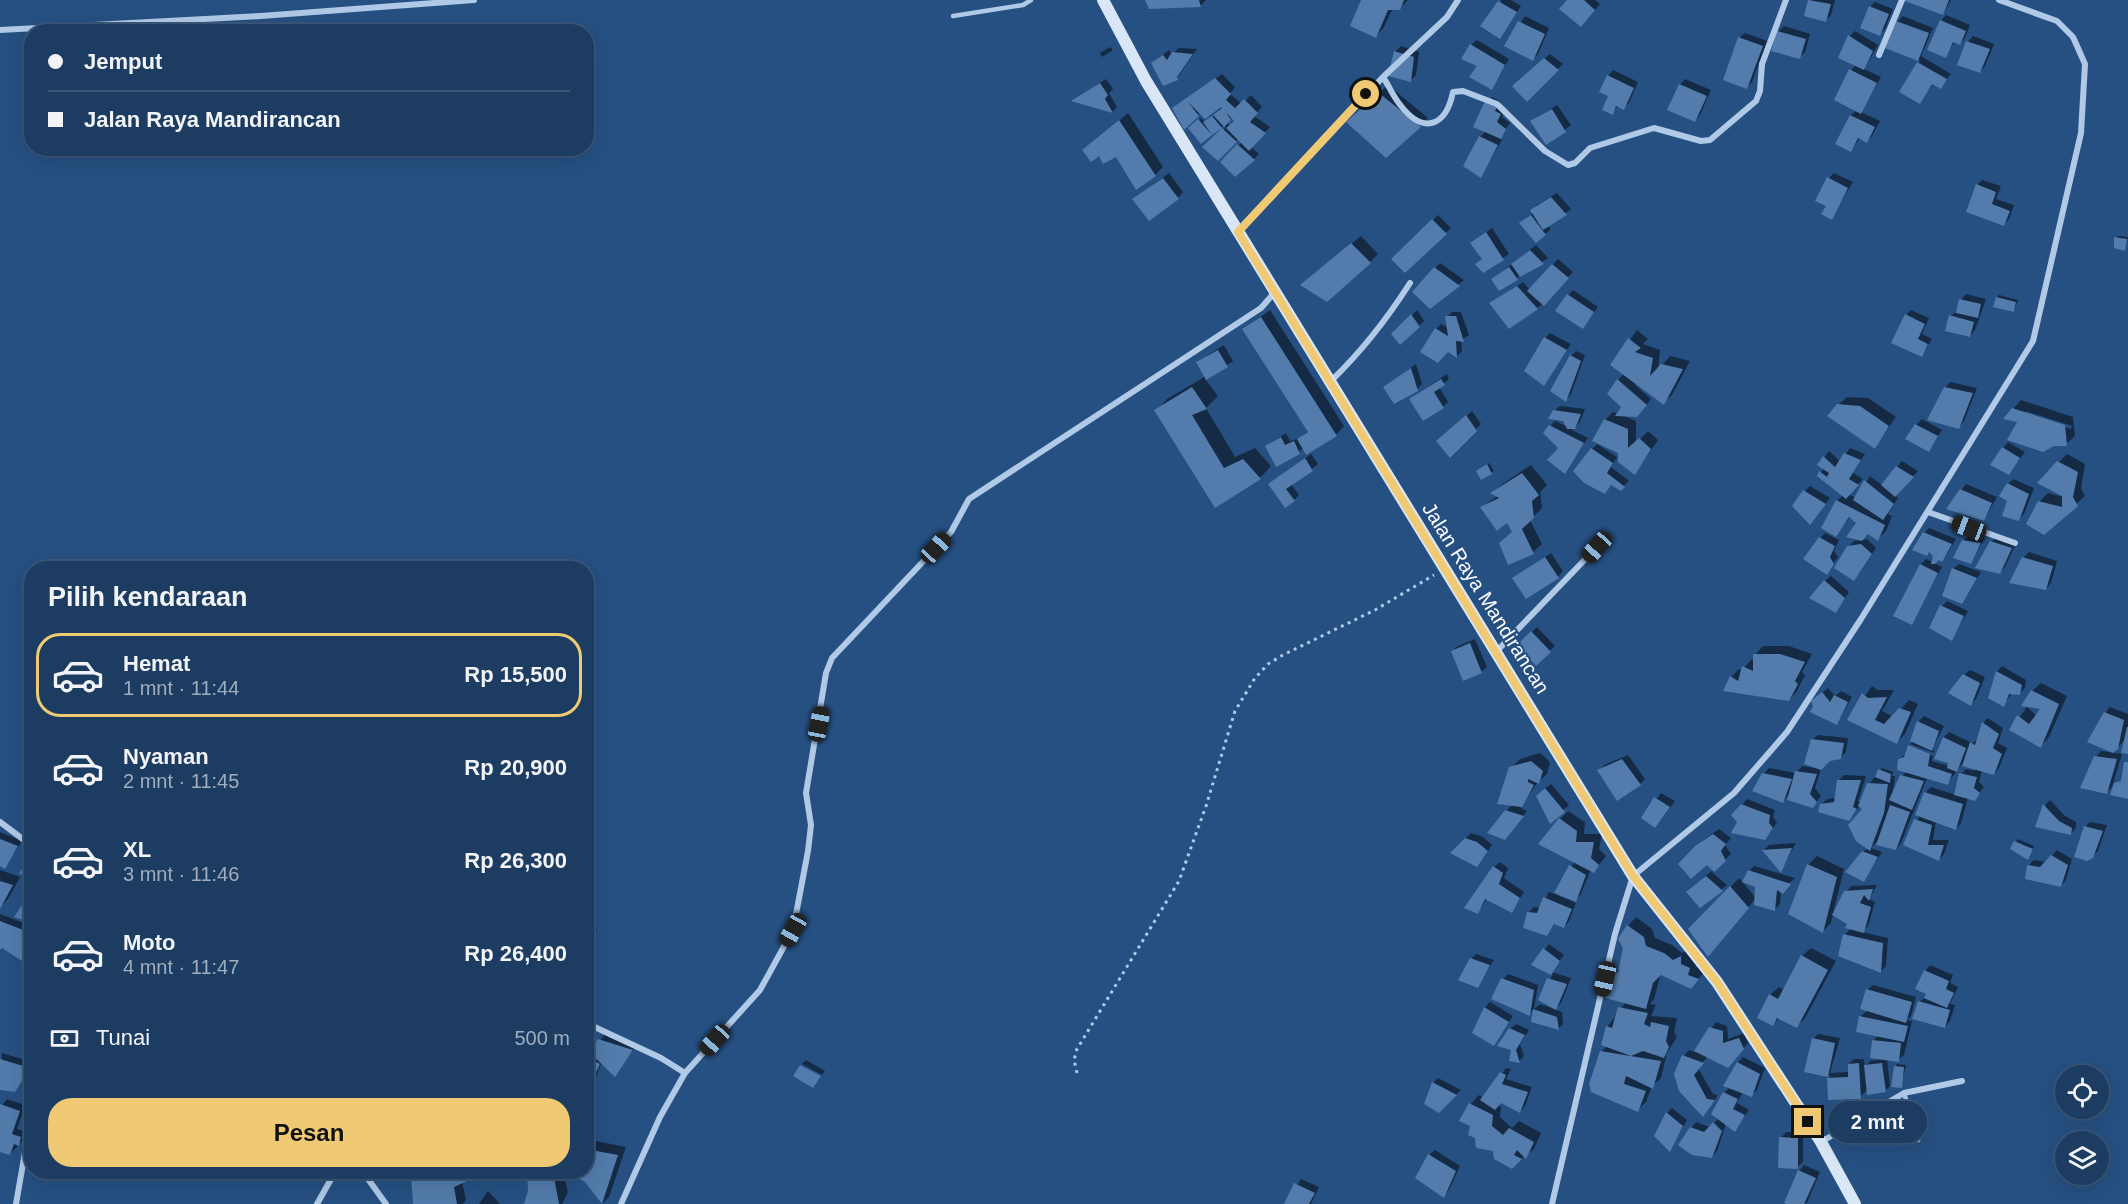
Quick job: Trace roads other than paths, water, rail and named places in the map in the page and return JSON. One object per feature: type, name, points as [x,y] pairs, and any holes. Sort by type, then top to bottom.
[{"type":"street","points":[[112,24],[261,16],[474,0]]},
{"type":"street","name":"Jalan Raya Mandirancan","points":[[1103,0],[1146,81],[1633,876],[1717,982],[1821,1142],[1856,1204]]},
{"type":"street","points":[[1238,232],[1383,77],[1447,17],[1458,0]]},
{"type":"street","points":[[1383,77],[1401,107],[1420,122],[1433,123],[1442,118],[1449,110],[1453,92],[1462,91],[1497,104],[1545,151],[1568,165],[1575,163],[1590,148],[1654,128],[1701,141],[1710,140],[1756,101],[1760,91],[1762,64],[1785,0]]},
{"type":"street","points":[[1879,55],[1902,0]]},
{"type":"street","points":[[1552,1204],[1615,934],[1633,876],[1734,793],[1787,732],[1928,512],[2033,341],[2081,133],[2085,64],[2073,37],[2057,21],[1999,0]]},
{"type":"street","points":[[0,30],[24,29]]},
{"type":"street","points":[[1331,381],[1353,360],[1391,313],[1410,283]]},
{"type":"street","points":[[621,1204],[660,1117],[685,1073],[760,990],[793,930],[811,825],[806,793],[826,673],[832,658],[951,532],[969,499],[1261,308],[1275,293]]},
{"type":"street","points":[[1928,512],[2015,543]]},
{"type":"street","points":[[1497,652],[1597,547]]},
{"type":"street","points":[[0,822],[24,840]]},
{"type":"street","points":[[594,1027],[661,1058],[685,1073]]},
{"type":"street","points":[[1821,1142],[1904,1093],[1962,1081]]},
{"type":"street","points":[[16,1204],[24,1158]]},
{"type":"street","points":[[318,1204],[331,1179]]},
{"type":"street","points":[[368,1179],[386,1204]]},
{"type":"lane","points":[[953,16],[1023,5],[1031,0]]},
{"type":"lane","points":[[1904,1093],[1918,1140]]}]
